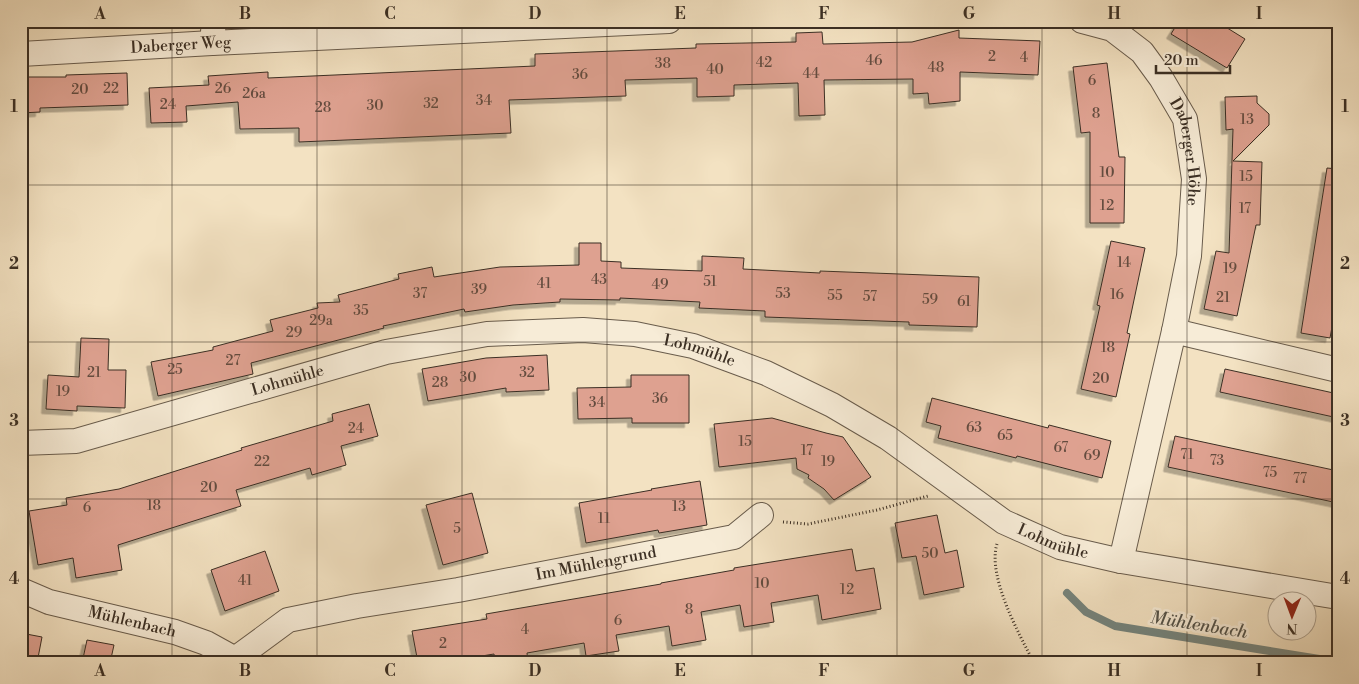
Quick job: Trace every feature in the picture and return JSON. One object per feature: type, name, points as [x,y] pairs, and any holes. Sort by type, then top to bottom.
[{"type":"street","name":"Daberger Weg","points":[[21,54],[213,32],[670,21]]},
{"type":"street","name":"Daberger Höhe","points":[[1082,21],[1112,29],[1142,52],[1161,78],[1185,119],[1194,179],[1189,256],[1121,561]]},
{"type":"street","name":"Lohmühle","points":[[21,443],[76,441],[386,352],[486,334],[583,330],[635,334],[692,346],[766,373],[832,405],[888,438],[1004,522],[1060,547],[1121,561],[1338,597]]},
{"type":"street","points":[[1174,330],[1338,370]]},
{"type":"street","name":"Im Mühlengrund","points":[[237,661],[288,620],[734,537],[761,515]]},
{"type":"street","name":"Mühlenbach","points":[[21,590],[49,602],[175,632],[206,642],[237,661]]},
{"type":"path","points":[[761,515],[787,523],[808,524],[878,510],[958,488]]},
{"type":"path","points":[[1004,522],[994,554],[1001,592],[1034,663]]},
{"type":"building","points":[[1179,21],[1216,21],[1245,39],[1227,68],[1171,34]]},
{"type":"building","points":[[959,30],[959,38],[1040,41],[1038,75],[960,72],[960,101],[929,104],[928,93],[913,94],[913,79],[824,80],[825,115],[799,116],[798,83],[734,85],[734,96],[697,97],[697,78],[625,80],[626,96],[509,100],[511,133],[299,142],[299,128],[240,129],[238,102],[186,106],[187,122],[151,123],[149,88],[209,85],[208,76],[268,72],[268,78],[535,66],[535,54],[696,48],[696,44],[796,42],[796,33],[822,32],[823,44],[912,42]]},
{"type":"building","points":[[1107,63],[1119,157],[1125,157],[1124,223],[1090,223],[1090,132],[1081,133],[1073,67]]},
{"type":"building","points":[[127,73],[128,105],[40,108],[40,112],[21,113],[21,77],[66,77],[66,75]]},
{"type":"building","points":[[1257,96],[1257,103],[1269,114],[1269,125],[1233,161],[1262,162],[1260,225],[1256,225],[1237,316],[1204,309],[1216,251],[1229,253],[1233,129],[1226,130],[1225,97]]},
{"type":"building","points":[[1327,168],[1338,169],[1338,294],[1330,338],[1301,333]]},
{"type":"building","points":[[1111,241],[1145,248],[1127,333],[1130,334],[1116,397],[1081,389],[1100,306],[1097,305]]},
{"type":"building","points":[[579,243],[601,243],[601,261],[621,262],[621,268],[702,271],[702,256],[744,258],[743,269],[979,277],[977,327],[909,325],[909,322],[765,317],[765,311],[699,308],[700,302],[620,298],[620,300],[560,299],[560,302],[513,305],[465,312],[464,309],[383,326],[384,328],[251,363],[253,374],[158,396],[151,362],[213,350],[213,347],[273,331],[270,320],[318,308],[317,303],[340,302],[338,295],[399,279],[398,274],[432,267],[434,277],[500,267],[579,265]]},
{"type":"building","points":[[81,338],[109,339],[108,370],[126,370],[125,408],[77,406],[77,411],[46,409],[48,375],[79,377]]},
{"type":"building","points":[[547,355],[549,390],[506,392],[506,388],[428,401],[422,369],[486,358]]},
{"type":"building","points":[[1225,369],[1338,394],[1338,418],[1220,392]]},
{"type":"building","points":[[631,375],[689,375],[689,423],[632,423],[632,418],[578,419],[577,388],[631,387]]},
{"type":"building","points":[[932,398],[1048,428],[1049,425],[1111,441],[1102,478],[938,438],[941,426],[926,422]]},
{"type":"building","points":[[369,404],[378,436],[341,446],[346,465],[312,475],[310,468],[236,490],[241,506],[118,545],[122,570],[76,578],[73,558],[38,565],[29,511],[67,505],[66,498],[119,489],[242,450],[241,448],[333,421],[332,414]]},
{"type":"building","points":[[772,418],[843,437],[871,477],[834,500],[824,489],[808,478],[809,475],[797,469],[796,458],[719,467],[714,424]]},
{"type":"building","points":[[1175,436],[1338,471],[1338,503],[1168,467]]},
{"type":"building","points":[[700,481],[707,525],[659,533],[658,530],[586,543],[579,503]]},
{"type":"building","points":[[472,493],[488,553],[443,565],[426,505]]},
{"type":"building","points":[[937,515],[945,553],[957,550],[964,587],[924,595],[916,556],[902,558],[895,523]]},
{"type":"building","points":[[852,549],[856,571],[874,568],[881,609],[822,620],[818,595],[771,603],[774,622],[744,627],[740,605],[701,612],[706,640],[672,646],[669,626],[616,635],[619,651],[586,656],[584,643],[527,653],[528,663],[495,663],[494,654],[439,663],[418,663],[412,631],[487,619],[486,614],[661,584],[734,570],[734,568]]},
{"type":"building","points":[[265,551],[279,591],[225,611],[211,570]]},
{"type":"building","points":[[21,633],[42,637],[37,663],[21,663]]},
{"type":"building","points":[[87,640],[114,645],[110,663],[82,663]]},
{"type":"waterway","name":"Mühlenbach","points":[[1067,593],[1086,612],[1115,626],[1338,662]]}]
